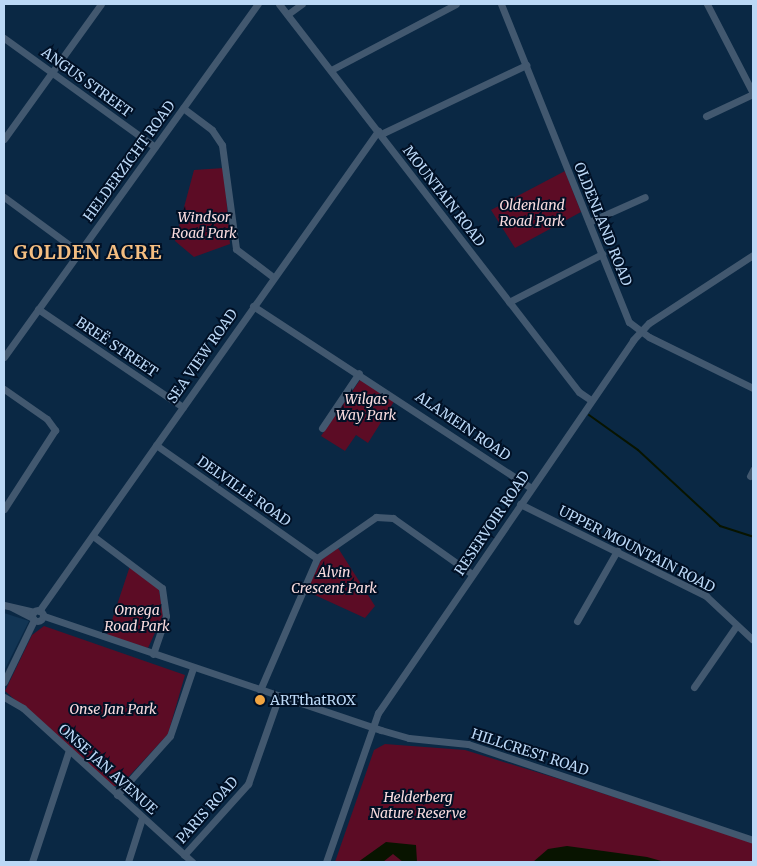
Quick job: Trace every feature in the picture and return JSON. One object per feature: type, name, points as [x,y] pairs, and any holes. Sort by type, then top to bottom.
[{"type":"street","points":[[4,139],[101,4]]},
{"type":"street","name":"HELDERZICHT ROAD","points":[[4,357],[258,4]]},
{"type":"street","name":"MOUNTAIN ROAD","points":[[279,4],[579,392],[591,400]]},
{"type":"street","points":[[288,14],[302,4]]},
{"type":"street","points":[[331,70],[456,4]]},
{"type":"street","name":"OLDENLAND ROAD","points":[[501,4],[630,322],[640,331],[753,388]]},
{"type":"street","points":[[706,116],[753,93],[707,4]]},
{"type":"street","name":"ANGUS STREET","points":[[4,38],[155,147]]},
{"type":"street","name":"SEA VIEW ROAD","points":[[4,682],[38,616],[50,598],[273,277],[379,133],[526,65]]},
{"type":"street","points":[[183,108],[212,130],[222,144],[234,247],[273,277]]},
{"type":"street","points":[[4,197],[79,252]]},
{"type":"street","points":[[589,222],[645,197]]},
{"type":"street","points":[[510,302],[602,254]]},
{"type":"street","name":"RESERVOIR ROAD","points":[[326,862],[373,727],[384,703],[591,400],[640,331],[753,255]]},
{"type":"street","name":"ALAMEIN ROAD","points":[[253,306],[359,372],[531,488]]},
{"type":"street","name":"BREË STREET","points":[[38,309],[183,407]]},
{"type":"street","points":[[322,428],[359,372]]},
{"type":"street","points":[[4,389],[47,419],[55,430],[4,509]]},
{"type":"street","name":"DELVILLE ROAD","points":[[156,445],[317,558]]},
{"type":"street","name":"UPPER MOUNTAIN ROAD","points":[[520,504],[706,596],[753,640]]},
{"type":"street","points":[[260,690],[317,558],[384,515],[472,574]]},
{"type":"street","points":[[93,536],[162,588],[167,610],[153,654]]},
{"type":"street","points":[[577,621],[617,551]]},
{"type":"street","name":"HILLCREST ROAD","points":[[7,606],[409,738],[468,744],[753,840]]},
{"type":"street","points":[[694,687],[737,625]]},
{"type":"street","points":[[117,795],[170,736],[193,668]]},
{"type":"street","name":"PARIS ROAD","points":[[184,855],[248,784],[279,696]]},
{"type":"street","name":"ONSE JAN AVENUE","points":[[4,697],[23,708],[192,862]]},
{"type":"street","points":[[32,862],[69,750]]},
{"type":"street","points":[[128,862],[142,818]]},
{"type":"shaded area","points":[[4,613],[29,621],[4,671]]},
{"type":"shaded area","points":[[386,842],[416,845],[417,862],[403,862],[393,854],[383,862],[358,862]]},
{"type":"shaded area","points":[[567,846],[647,857],[665,862],[533,862],[548,849]]},
{"type":"green space","name":"Windsor Road Park","points":[[224,168],[230,244],[194,257],[175,241],[194,170]]},
{"type":"green space","name":"Oldenland Road Park","points":[[565,171],[581,212],[515,248],[491,210]]},
{"type":"green space","name":"Wilgas Way Park","points":[[360,380],[395,400],[368,443],[356,435],[345,451],[321,436]]},
{"type":"green space","name":"Alvin Crescent Park","points":[[338,548],[375,606],[365,618],[306,591],[321,560]]},
{"type":"green space","name":"Omega Road Park","points":[[130,566],[159,589],[163,615],[148,648],[107,635]]},
{"type":"green space","name":"Onse Jan Park","points":[[44,626],[185,675],[168,734],[120,786],[112,786],[5,691],[32,635]]},
{"type":"green space","name":"Helderberg Nature Reserve","points":[[385,744],[465,750],[559,779],[753,843],[753,862],[335,862],[374,750]]},
{"type":"waterway","points":[[589,415],[638,450],[720,526],[753,537]]},
{"type":"place","name":"ARTthatROX","points":[[260,700]]},
{"type":"district","name":"GOLDEN ACRE","points":[[88,253]]}]
